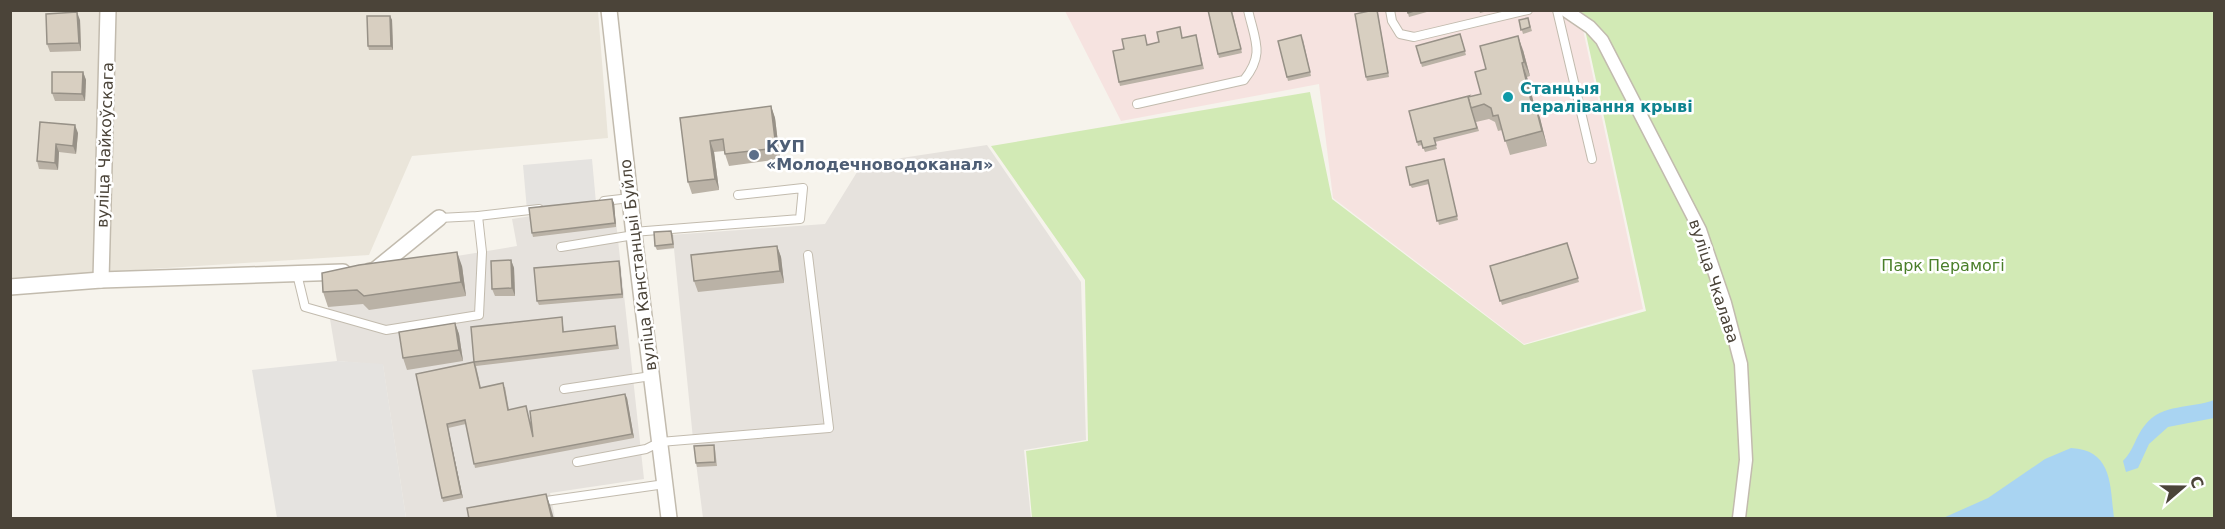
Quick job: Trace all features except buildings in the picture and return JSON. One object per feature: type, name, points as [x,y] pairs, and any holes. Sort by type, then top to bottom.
[{"type":"street","name":"вуліца Чайкоўскага","points":[[101,280],[108,10]]},
{"type":"street","name":"вуліца Канстанцыі Буйло","points":[[609,10],[669,519]]},
{"type":"street","name":"вуліца Чкалава","points":[[1565,10],[1590,27],[1602,40],[1700,230],[1725,303],[1741,364],[1746,460],[1739,519]]},
{"type":"street","points":[[10,286],[101,280],[374,271],[439,218]]},
{"type":"lane","points":[[1137,104],[1244,80],[1255,66],[1257,48],[1248,10]]},
{"type":"lane","points":[[1390,10],[1392,21],[1400,34],[1414,38],[1528,10]]},
{"type":"lane","points":[[1557,10],[1593,159]]},
{"type":"lane","points":[[561,247],[634,234],[800,219],[803,188],[738,195]]},
{"type":"lane","points":[[596,202],[630,198]]},
{"type":"lane","points":[[439,218],[548,208]]},
{"type":"lane","points":[[297,274],[305,307],[386,330],[479,315],[483,252],[477,216]]},
{"type":"lane","points":[[577,462],[646,450],[660,442],[829,428],[808,255]]},
{"type":"lane","points":[[564,389],[651,376]]},
{"type":"lane","points":[[529,502],[551,501],[665,484]]},
{"type":"shaded area","points":[[11,11],[598,11],[608,138],[412,156],[369,255],[11,278]]},
{"type":"shaded area","points":[[1065,11],[1579,11],[1643,309],[1524,344],[1333,198],[1319,84],[1121,121]]},
{"type":"shaded area","points":[[987,145],[1081,282],[1086,440],[1024,450],[1031,518],[703,518],[674,249],[657,250],[655,236],[825,224],[862,164]]},
{"type":"shaded area","points":[[592,159],[596,203],[527,210],[523,165]]},
{"type":"shaded area","points":[[614,203],[644,479],[550,493],[555,518],[406,518],[383,365],[337,361],[327,288],[433,260],[517,246],[512,219]]},
{"type":"shaded area","points":[[337,361],[383,364],[406,518],[277,518],[252,370]]},
{"type":"green space","name":"Парк Перамогі","points":[[1581,11],[2214,11],[2214,518],[1032,518],[1026,451],[1088,441],[1085,280],[991,146],[1310,92],[1332,199],[1524,345],[1646,311]]},
{"type":"water","points":[[2214,400],[2214,418],[2168,427],[2149,444],[2138,468],[2126,472],[2123,461],[2145,425],[2152,418],[2168,410]]},
{"type":"water","points":[[2071,448],[2085,450],[2095,455],[2102,463],[2110,482],[2114,518],[1943,518],[1988,498],[2045,459]]},
{"type":"place","name":"Станцыя пералівання крыві","points":[[1508,97]]},
{"type":"place","name":"КУП «Молодечноводоканал»","points":[[754,155]]}]
